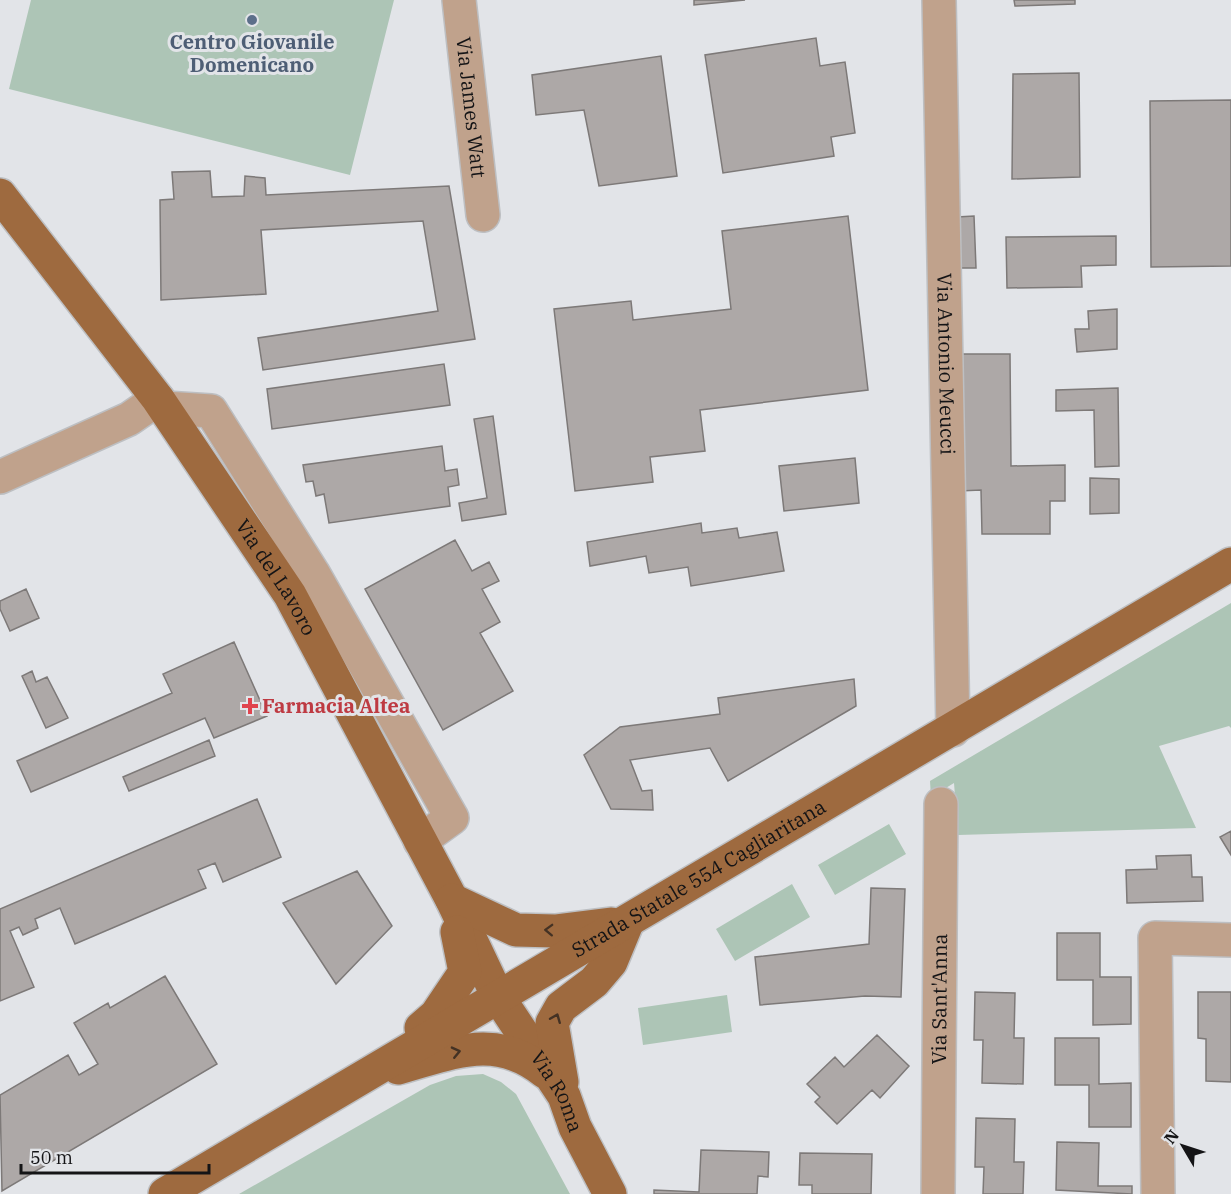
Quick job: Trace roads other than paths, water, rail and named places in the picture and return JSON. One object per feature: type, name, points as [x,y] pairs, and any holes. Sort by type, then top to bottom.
[{"type":"main road","name":"Via del Lavoro","points":[[0,195],[161,404],[290,595],[452,900],[497,995]]},
{"type":"main road","name":"Strada Statale 554 Cagliaritana","points":[[165,1194],[497,995],[628,921],[1231,564]]},
{"type":"main road","points":[[452,900],[516,930],[555,931],[628,921]]},
{"type":"main road","points":[[359,1078],[436,1015],[465,972],[452,900]]},
{"type":"main road","points":[[564,1096],[552,1023],[561,1007],[594,981],[611,962],[628,921]]},
{"type":"main road","name":"Via Roma","points":[[497,995],[564,1096],[575,1127],[610,1194]]},
{"type":"main road","points":[[359,1078],[457,1052],[493,1048],[528,1058],[545,1072],[555,1088],[564,1096]]},
{"type":"street","name":"Via James Watt","points":[[459,0],[483,215]]},
{"type":"street","name":"Via Antonio Meucci","points":[[939,0],[953,730]]},
{"type":"street","points":[[0,477],[161,404]]},
{"type":"street","name":"Via Sant'Anna","points":[[938,1194],[941,804]]},
{"type":"street","points":[[1158,1194],[1155,938],[1231,940]]},
{"type":"place","name":"Centro Giovanile Domenicano","points":[[252,20]]},
{"type":"place","name":"Farmacia Altea","points":[[250,706]]}]
